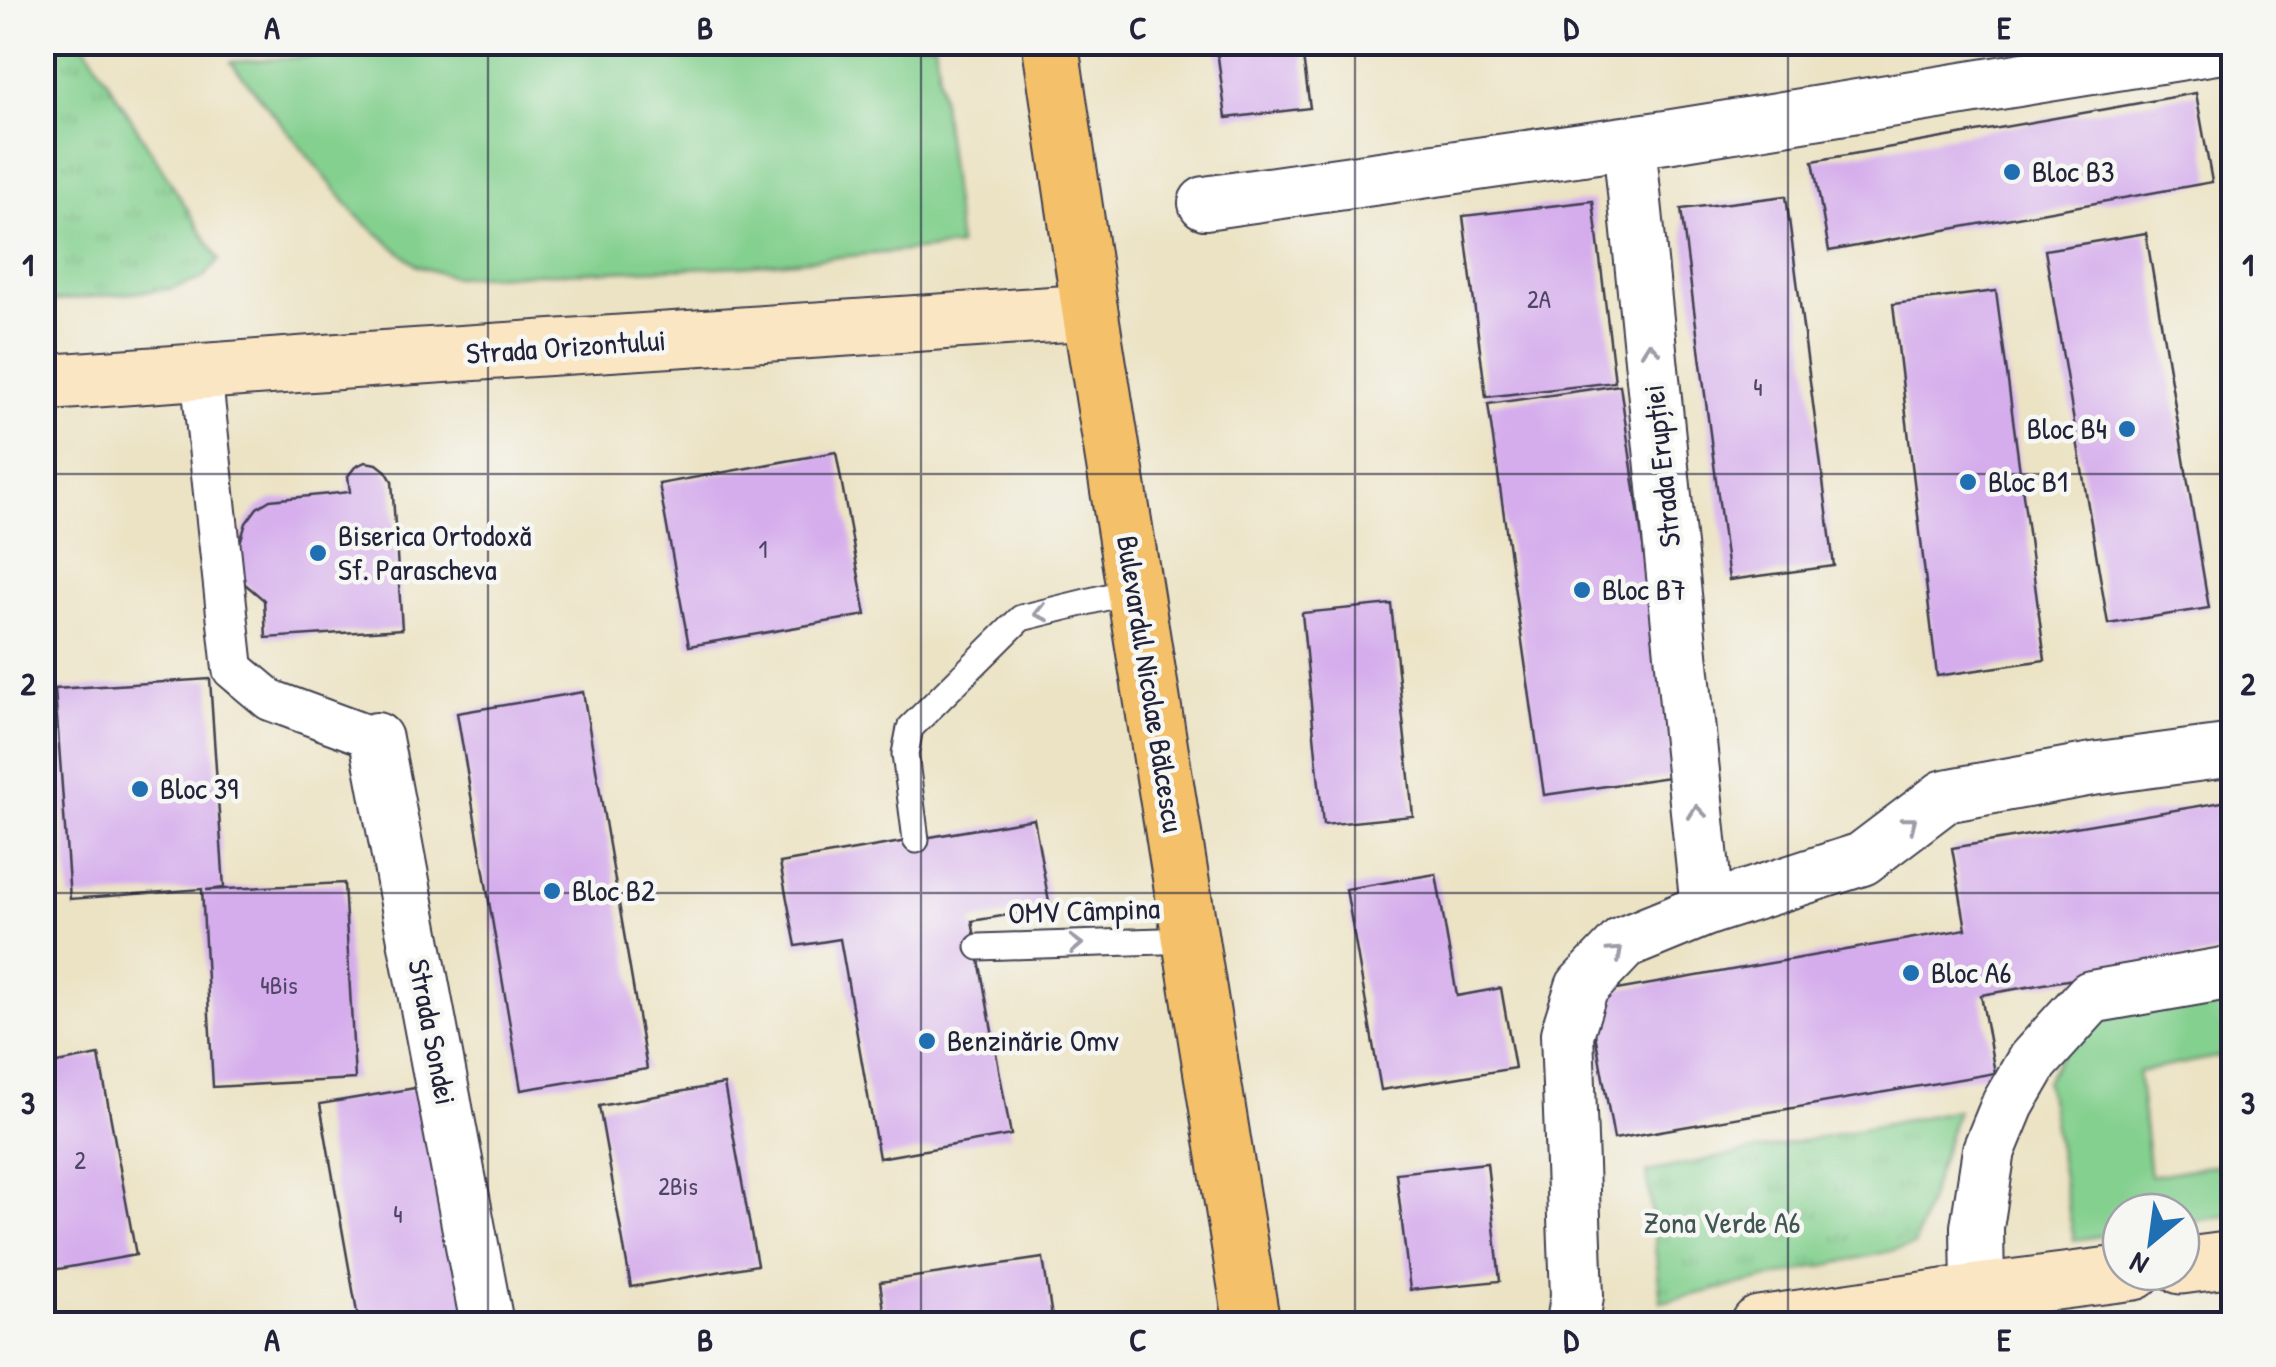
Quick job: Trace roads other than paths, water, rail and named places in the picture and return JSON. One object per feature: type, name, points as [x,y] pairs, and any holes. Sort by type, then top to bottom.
[{"type":"main road","name":"Bulevardul Nicolae Bălcescu","points":[[1050,42],[1252,1324]]},
{"type":"main road","name":"Strada Orizontului","points":[[42,384],[1090,312]]},
{"type":"main road","points":[[2201,1264],[2234,1260]]},
{"type":"main road","points":[[1758,1324],[1981,1308],[2101,1280]]},
{"type":"street","points":[[1205,203],[1629,143],[2234,45]]},
{"type":"street","name":"Strada Erupției","points":[[1629,143],[1707,909]]},
{"type":"street","points":[[201,372],[233,669],[270,700],[376,739]]},
{"type":"street","name":"Strada Sondei","points":[[376,739],[488,1324]]},
{"type":"street","points":[[1572,1324],[1577,1296],[1567,1034],[1582,987],[1624,943],[1707,909],[1862,859],[1945,796],[2092,769],[2234,750]]},
{"type":"street","points":[[1981,1308],[1977,1227],[1988,1150],[2033,1060],[2092,997],[2234,972]]},
{"type":"lane","points":[[916,840],[904,754],[910,728],[1021,618],[1135,590]]},
{"type":"lane","name":"OMV Câmpina","points":[[978,947],[1191,940]]},
{"type":"place","name":"Bloc B3","points":[[2012,172]]},
{"type":"place","name":"Bloc B4","points":[[2127,429]]},
{"type":"place","name":"Bloc B1","points":[[1968,482]]},
{"type":"place","name":"Biserica Ortodoxă Sf. Parascheva","points":[[318,553]]},
{"type":"place","name":"Bloc B7","points":[[1582,590]]},
{"type":"place","name":"Bloc 39","points":[[140,789]]},
{"type":"place","name":"Bloc B2","points":[[552,891]]},
{"type":"place","name":"Bloc A6","points":[[1911,973]]},
{"type":"place","name":"Benzinărie Omv","points":[[927,1041]]},
{"type":"park label","name":"Zona Verde A6","points":[[1722,1223]]}]
